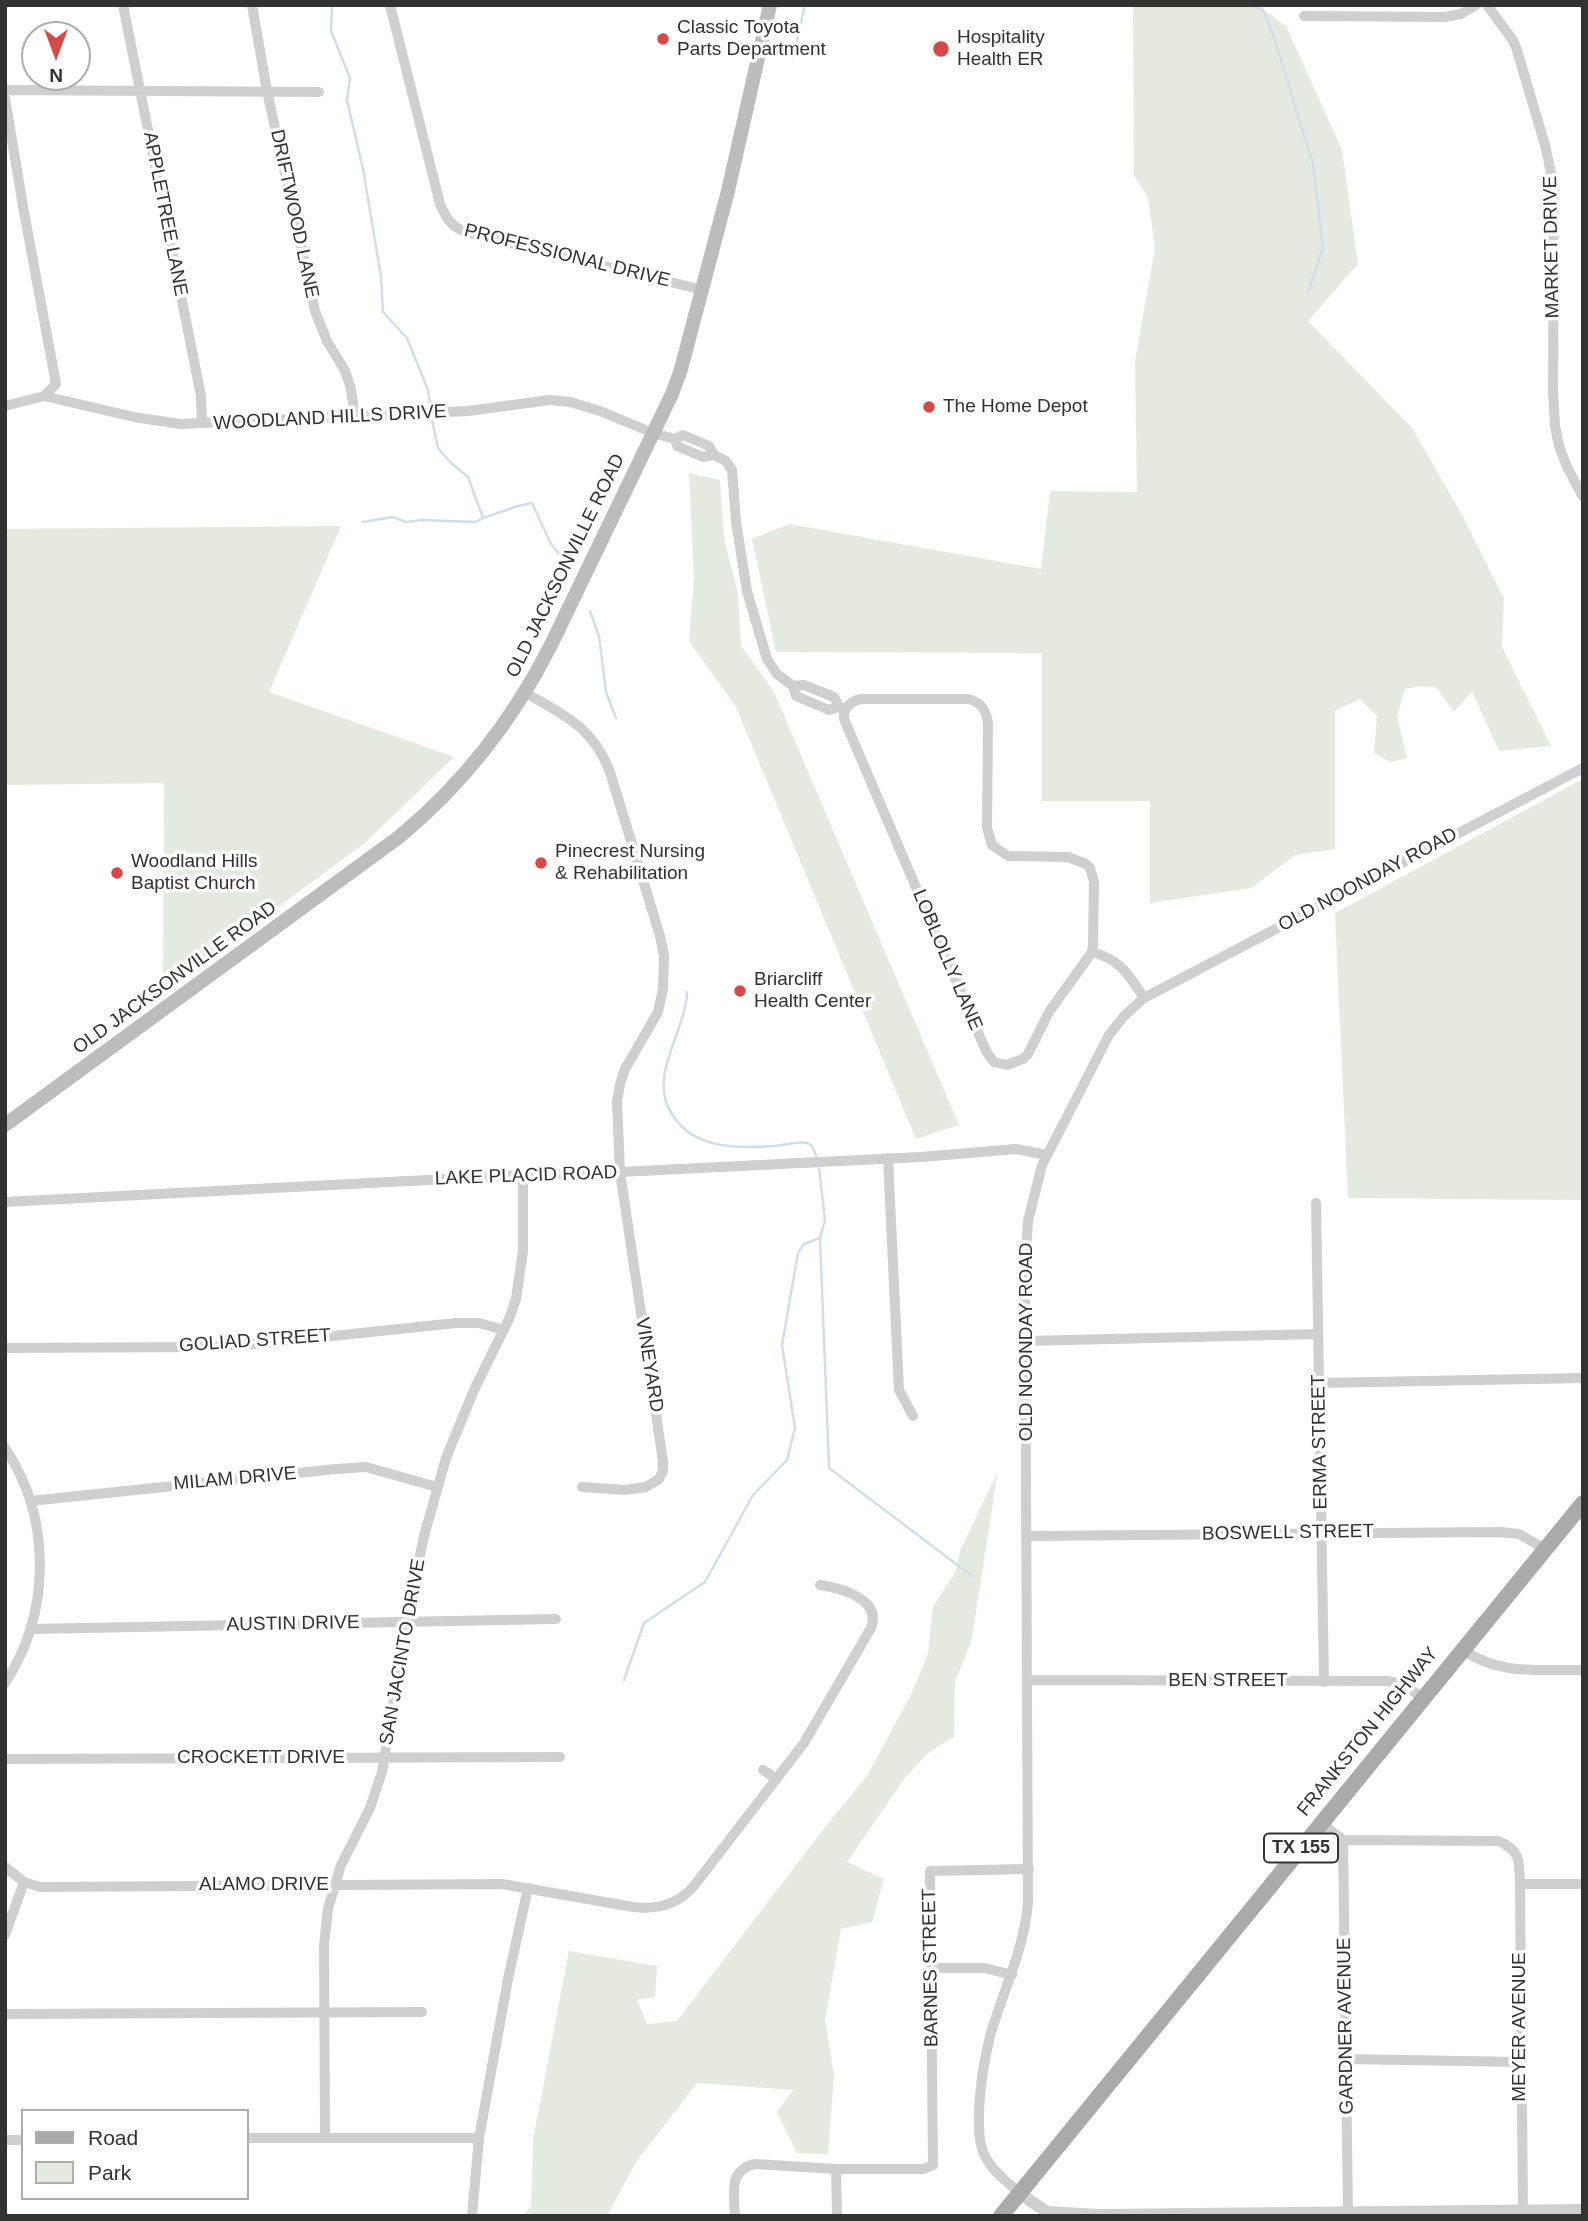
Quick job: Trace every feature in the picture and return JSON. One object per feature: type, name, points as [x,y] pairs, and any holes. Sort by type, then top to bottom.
[{"type":"main road","name":"OLD JACKSONVILLE ROAD","points":[[5,1125],[405,832],[433,807],[473,763],[524,692],[547,653],[681,369],[746,115],[770,5]]},
{"type":"main road","name":"FRANKSTON HIGHWAY","points":[[1001,2216],[1583,1503]]},
{"type":"street","name":"APPLETREE LANE","points":[[123,5],[201,396],[202,423]]},
{"type":"street","name":"DRIFTWOOD LANE","points":[[252,5],[267,91],[315,311],[327,341],[351,385],[355,415]]},
{"type":"street","name":"PROFESSIONAL DRIVE","points":[[390,5],[440,204],[449,222],[465,232],[703,290]]},
{"type":"street","points":[[1304,16],[1445,17],[1476,5]]},
{"type":"street","name":"MARKET DRIVE","points":[[1487,5],[1516,47],[1551,174],[1555,199],[1555,426],[1567,467],[1583,497]]},
{"type":"street","points":[[5,90],[319,92]]},
{"type":"street","points":[[5,98],[56,384],[44,397]]},
{"type":"street","name":"WOODLAND HILLS DRIVE","points":[[5,405],[44,397],[180,424],[468,411],[550,400],[570,402],[600,411],[653,433]]},
{"type":"street","points":[[653,433],[675,439],[683,435],[709,446],[714,455],[729,465],[733,475],[736,522],[745,582],[767,659],[777,674],[793,687],[804,685],[834,697],[842,709],[861,699],[968,699],[981,705],[988,723],[990,840],[996,849],[1008,856],[1074,858],[1090,868],[1094,889],[1092,952],[1123,967],[1144,998]]},
{"type":"street","points":[[524,692],[581,726],[602,753],[662,946],[664,977],[661,1001],[649,1029],[625,1069],[618,1092],[620,1172]]},
{"type":"street","name":"LOBLOLLY LANE","points":[[842,709],[989,1058],[1007,1065],[1023,1059],[1028,1054],[1049,1012],[1092,952]]},
{"type":"street","name":"OLD NOONDAY ROAD","points":[[1019,2193],[985,2157],[979,2130],[980,2094],[987,2048],[1012,1975],[1027,1917],[1029,1869],[1025,1267],[1028,1221],[1034,1192],[1047,1155],[1110,1035],[1124,1016],[1144,998],[1583,768]]},
{"type":"street","name":"LAKE PLACID ROAD","points":[[5,1202],[888,1158],[1016,1149],[1047,1155]]},
{"type":"street","points":[[888,1158],[899,1390],[913,1416]]},
{"type":"street","name":"VINEYARD","points":[[582,1488],[625,1490],[646,1487],[659,1479],[663,1471],[662,1448],[620,1172]]},
{"type":"street","name":"SAN JACINTO DRIVE","points":[[325,2137],[325,1934],[328,1909],[344,1856],[373,1801],[385,1758],[406,1622],[437,1487],[469,1401],[513,1310],[522,1265],[523,1175]]},
{"type":"street","name":"ERMA STREET","points":[[1315,1203],[1324,1682]]},
{"type":"street","name":"GOLIAD STREET","points":[[5,1348],[233,1345],[456,1323],[479,1323],[504,1330]]},
{"type":"street","points":[[1027,1341],[1318,1334]]},
{"type":"street","points":[[1319,1383],[1583,1378]]},
{"type":"street","points":[[5,1448],[20,1474],[30,1501],[37,1531],[40,1566],[38,1597],[31,1629],[18,1662],[5,1683]]},
{"type":"street","name":"MILAM DRIVE","points":[[30,1501],[336,1469],[366,1468],[437,1487]]},
{"type":"street","name":"BOSWELL STREET","points":[[1027,1536],[1512,1533],[1525,1536],[1545,1549]]},
{"type":"street","name":"ALAMO DRIVE","points":[[24,1882],[40,1887],[502,1884],[633,1908],[646,1909],[670,1904],[693,1887],[804,1743],[874,1621],[870,1608],[855,1596],[839,1588],[820,1585]]},
{"type":"street","name":"AUSTIN DRIVE","points":[[31,1629],[556,1619]]},
{"type":"street","points":[[1463,1650],[1482,1662],[1502,1668],[1583,1670]]},
{"type":"street","name":"BEN STREET","points":[[1028,1680],[1395,1682],[1424,1698]]},
{"type":"street","name":"CROCKETT DRIVE","points":[[5,1759],[560,1758]]},
{"type":"street","points":[[763,1770],[776,1779]]},
{"type":"street","points":[[1321,1823],[1343,1840]]},
{"type":"street","name":"MEYER AVENUE","points":[[1343,1840],[1498,1840],[1511,1846],[1517,1854],[1520,1884],[1522,2210]]},
{"type":"street","name":"GARDNER AVENUE","points":[[1343,1840],[1348,2213]]},
{"type":"street","points":[[5,1867],[24,1882],[5,1936]]},
{"type":"street","name":"BARNES STREET","points":[[836,2169],[924,2169],[933,2165],[930,1871],[1029,1869]]},
{"type":"street","points":[[1520,1884],[1583,1884]]},
{"type":"street","points":[[472,2216],[479,2138],[508,1979],[528,1888]]},
{"type":"street","points":[[931,1968],[985,1968],[1012,1975]]},
{"type":"street","points":[[5,2014],[422,2012]]},
{"type":"street","points":[[1346,2059],[1520,2062]]},
{"type":"street","points":[[248,2138],[479,2138]]},
{"type":"street","points":[[735,2216],[735,2179],[745,2166],[755,2164],[836,2169],[837,2216]]},
{"type":"street","points":[[1019,2193],[1041,2210],[1098,2215],[1583,2210]]},
{"type":"green space","points":[[1133,5],[1257,5],[1286,26],[1342,150],[1358,264],[1308,321],[1412,428],[1462,515],[1504,599],[1502,647],[1551,746],[1499,751],[1472,691],[1454,712],[1436,687],[1420,686],[1405,689],[1397,716],[1407,758],[1390,762],[1374,753],[1377,716],[1360,699],[1335,711],[1335,849],[1295,855],[1251,888],[1150,903],[1150,801],[1042,801],[1042,653],[776,652],[752,539],[789,524],[1041,569],[1050,491],[1137,492],[1135,362],[1155,248],[1148,197],[1134,175]]},
{"type":"green space","points":[[689,473],[720,480],[724,538],[738,594],[741,646],[774,692],[959,1125],[916,1139],[736,707],[689,641],[694,577]]},
{"type":"green space","points":[[341,526],[269,692],[454,757],[366,842],[163,992],[164,783],[5,785],[5,529]]},
{"type":"green space","points":[[1583,779],[1583,1200],[1348,1198],[1335,913]]},
{"type":"green space","points":[[998,1471],[971,1643],[955,1681],[954,1737],[928,1753],[904,1779],[847,1862],[884,1879],[872,1922],[841,1929],[825,2020],[834,2075],[828,2154],[797,2153],[777,2112],[793,2090],[697,2083],[636,2162],[607,2216],[523,2216],[531,2206],[533,2140],[569,1951],[657,1966],[655,1997],[637,2000],[647,2024],[677,2021],[867,1776],[911,1695],[928,1654],[933,1606],[955,1573],[960,1551]]},
{"type":"waterway","points":[[332,5],[331,31],[350,78],[347,100],[363,169],[381,277],[383,312],[407,338],[428,390],[430,403]]},
{"type":"waterway","points":[[793,58],[805,5]]},
{"type":"waterway","points":[[1252,5],[1263,10],[1274,38],[1313,164],[1323,248],[1308,292]]},
{"type":"waterway","points":[[432,420],[438,448],[468,477],[483,518],[532,503],[551,544],[567,564]]},
{"type":"waterway","points":[[363,522],[393,517],[406,522],[475,522],[483,518]]},
{"type":"waterway","points":[[590,611],[599,636],[606,692],[616,718]]},
{"type":"waterway","points":[[687,992],[664,1083],[670,1111],[679,1124],[702,1140],[716,1144],[760,1147],[803,1143],[812,1146],[816,1156]]},
{"type":"waterway","points":[[819,1168],[825,1220],[820,1238],[829,1468],[972,1576]]},
{"type":"waterway","points":[[624,1680],[644,1623],[705,1582],[753,1495],[787,1460],[795,1428],[782,1345],[798,1253],[804,1244],[820,1238]]},
{"type":"place","name":"Classic Toyota Parts Department","points":[[663,39]]},
{"type":"place","name":"Hospitality Health ER","points":[[941,49]]},
{"type":"place","name":"The Home Depot","points":[[929,407]]},
{"type":"place","name":"Pinecrest Nursing & Rehabilitation","points":[[541,863]]},
{"type":"place","name":"Woodland Hills Baptist Church","points":[[117,873]]},
{"type":"place","name":"Briarcliff Health Center","points":[[740,991]]}]
